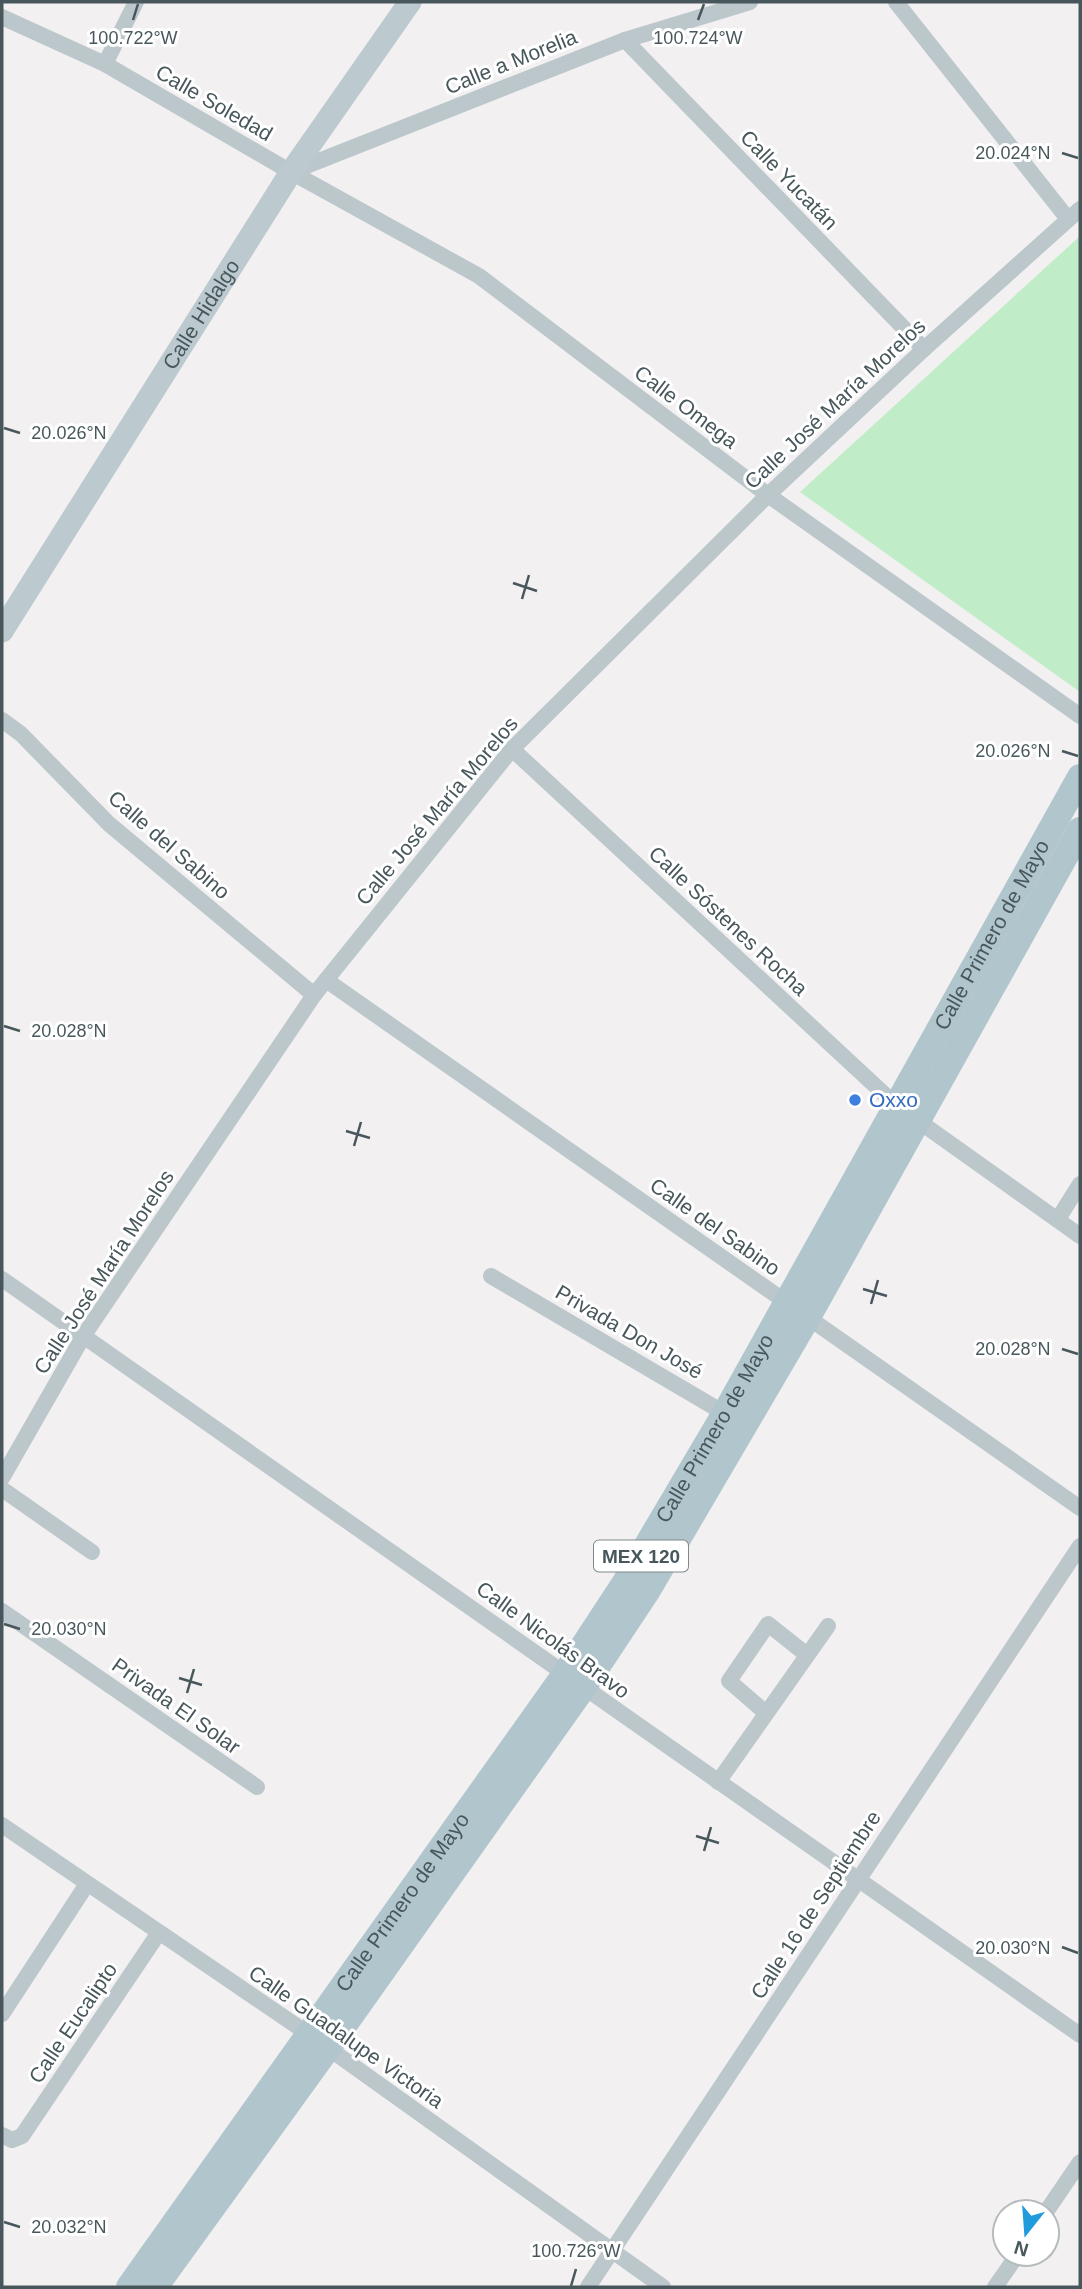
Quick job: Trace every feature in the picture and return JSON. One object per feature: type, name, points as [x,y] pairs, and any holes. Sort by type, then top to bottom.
[{"type":"main road","name":"Calle Primero de Mayo","points":[[797,1310],[896,1105],[1080,777]]},
{"type":"main road","name":"Calle Primero de Mayo","points":[[129,2287],[318,2040],[574,1681],[648,1590],[734,1420],[797,1310],[918,1121],[1080,830]]},
{"type":"main road","name":"Calle Primero de Mayo","points":[[155,2287],[318,2040]]},
{"type":"street","points":[[105,64],[136,2]]},
{"type":"street","name":"Calle Hidalgo","points":[[2,631],[291,172],[410,2]]},
{"type":"street","name":"Calle a Morelia","points":[[291,172],[625,40],[750,2]]},
{"type":"street","points":[[896,2],[1074,214]]},
{"type":"street","name":"Calle Soledad","points":[[2,17],[105,64],[291,172]]},
{"type":"street","name":"Calle Yucatán","points":[[625,40],[924,349]]},
{"type":"street","name":"Calle Omega","points":[[291,172],[479,276],[768,495],[1080,716]]},
{"type":"street","name":"Calle José María Morelos","points":[[2,1478],[9,1450],[314,995],[512,749],[768,495],[1074,214]]},
{"type":"street","name":"Calle del Sabino","points":[[2,720],[20,734],[108,824],[314,995]]},
{"type":"street","name":"Calle Sóstenes Rocha","points":[[512,749],[896,1105],[1080,1236]]},
{"type":"street","name":"Calle del Sabino","points":[[326,980],[1080,1508]]},
{"type":"street","points":[[1058,1219],[1080,1184]]},
{"type":"street","name":"Privada Don José","points":[[491,1276],[734,1420]]},
{"type":"street","name":"Calle Nicolás Bravo","points":[[2,1279],[1080,2035]]},
{"type":"street","points":[[2,1489],[92,1552]]},
{"type":"street","name":"Calle 16 de Septiembre","points":[[588,2287],[1080,1546]]},
{"type":"street","name":"Privada El Solar","points":[[2,1611],[257,1787]]},
{"type":"street","points":[[766,1713],[729,1681],[768,1624],[807,1655]]},
{"type":"street","points":[[718,1782],[828,1626]]},
{"type":"street","name":"Calle Guadalupe Victoria","points":[[2,1825],[158,1934],[318,2040],[663,2287]]},
{"type":"street","points":[[2,2014],[87,1884]]},
{"type":"street","name":"Calle Eucalipto","points":[[2,2135],[12,2140],[22,2136],[158,1934]]},
{"type":"street","points":[[1056,2198],[1080,2162]]},
{"type":"street","points":[[995,2287],[1008,2268]]},
{"type":"green space","points":[[1080,236],[1080,692],[800,492]]},
{"type":"place","name":"Oxxo","points":[[855,1100]]}]
